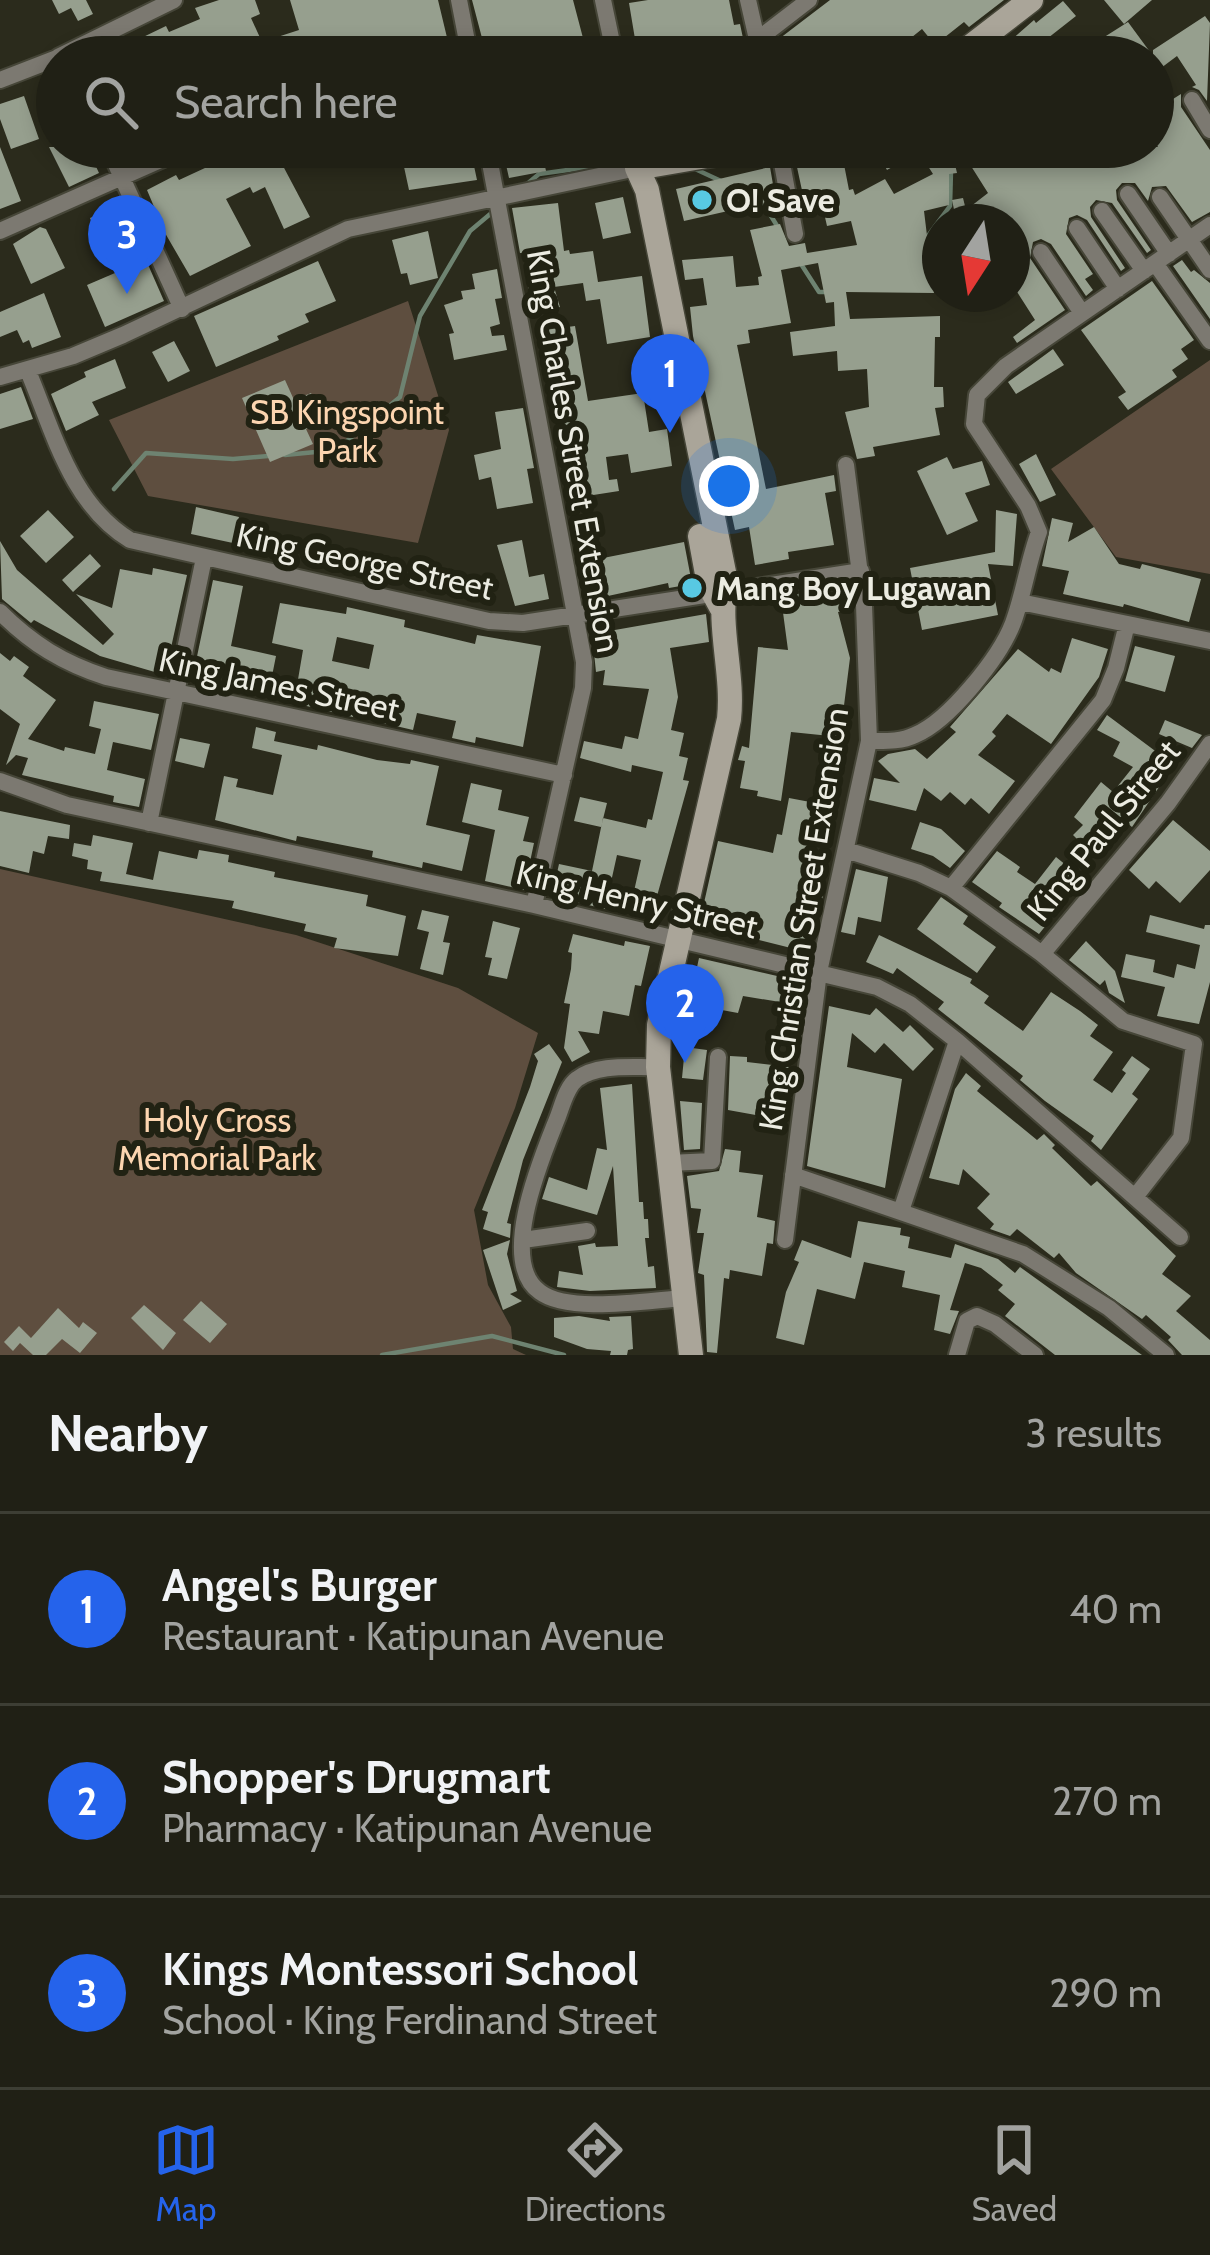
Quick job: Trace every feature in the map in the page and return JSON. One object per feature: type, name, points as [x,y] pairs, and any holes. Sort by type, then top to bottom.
[{"type":"main road","points":[[984,36],[1031,0]]},
{"type":"main road","points":[[635,168],[635,192],[730,666],[729,719],[659,1025],[658,1067],[691,1355]]},
{"type":"street","points":[[103,36],[174,0]]},
{"type":"street","points":[[459,0],[466,36]]},
{"type":"street","points":[[603,0],[611,36]]},
{"type":"street","points":[[748,0],[756,36]]},
{"type":"street","points":[[772,36],[809,0]]},
{"type":"street","points":[[0,80],[36,66]]},
{"type":"street","points":[[1192,100],[1210,130]]},
{"type":"street","points":[[118,168],[182,309]]},
{"type":"street","points":[[0,232],[147,168]]},
{"type":"street","name":"King Charles Street Extension","points":[[492,168],[584,662],[583,688],[534,905]]},
{"type":"street","points":[[0,377],[28,371],[182,309],[348,229],[497,199],[601,168]]},
{"type":"street","points":[[783,168],[795,234]]},
{"type":"street","points":[[1128,194],[1156,262],[1210,341]]},
{"type":"street","points":[[1160,197],[1210,270]]},
{"type":"street","points":[[1102,211],[1156,262]]},
{"type":"street","points":[[869,741],[912,737],[932,726],[997,653],[1020,602],[1025,568],[1039,532],[1028,506],[974,424],[983,387],[1006,366],[1210,225]]},
{"type":"street","points":[[1077,228],[1118,289]]},
{"type":"street","points":[[1041,251],[1082,313]]},
{"type":"street","name":"King George Street","points":[[28,371],[78,489],[102,523],[130,540],[489,621],[523,622],[719,598],[860,571]]},
{"type":"street","name":"King Christian Street Extension","points":[[785,1240],[819,972],[869,741],[860,571],[846,465]]},
{"type":"street","points":[[148,823],[205,558]]},
{"type":"street","points":[[1020,602],[1210,641]]},
{"type":"street","name":"King James Street","points":[[0,611],[31,642],[71,666],[564,775]]},
{"type":"street","points":[[951,888],[1102,700],[1127,624]]},
{"type":"street","name":"King Paul Street","points":[[1042,954],[1168,803],[1210,744]]},
{"type":"street","name":"King Henry Street","points":[[0,781],[67,805],[534,905],[819,972],[895,996],[957,1041],[1180,1237]]},
{"type":"street","points":[[847,850],[951,888],[1124,1022],[1194,1044],[1180,1138],[1135,1197]]},
{"type":"street","points":[[901,1211],[957,1041]]},
{"type":"street","points":[[670,1163],[712,1161],[718,1057]]},
{"type":"street","points":[[658,1067],[597,1070],[571,1085],[539,1164],[523,1222],[524,1269],[535,1290],[550,1298],[594,1304],[685,1298]]},
{"type":"street","points":[[794,1175],[1023,1254],[1109,1308],[1166,1355]]},
{"type":"street","points":[[524,1240],[587,1231]]},
{"type":"street","points":[[957,1355],[967,1321],[976,1316],[995,1324],[1035,1355]]},
{"type":"green space","name":"SB Kingspoint Park","points":[[408,301],[449,430],[418,543],[148,496],[109,420]]},
{"type":"green space","points":[[1210,360],[1210,574],[1116,557],[1051,469]]},
{"type":"green space","name":"Holy Cross Memorial Park","points":[[0,869],[296,935],[458,988],[538,1033],[515,1108],[474,1210],[488,1285],[511,1327],[513,1349],[526,1355],[0,1355]]},
{"type":"building","points":[[52,0],[86,0],[93,14],[78,21],[71,8],[59,14]]},
{"type":"building","points":[[219,0],[255,0],[260,14],[251,18],[259,36],[145,36],[200,19],[195,8]]},
{"type":"building","points":[[290,0],[438,0],[447,36],[280,36],[299,30]]},
{"type":"building","points":[[472,0],[573,0],[582,36],[481,36]]},
{"type":"building","points":[[729,0],[734,25],[740,24],[743,36],[634,36],[629,3]]},
{"type":"building","points":[[830,0],[1004,0],[969,27],[964,22],[946,36],[928,36],[922,29],[913,36],[783,36]]},
{"type":"building","points":[[1104,0],[1152,0],[1124,24]]},
{"type":"building","points":[[1063,1],[1076,16],[1051,36],[1016,36],[1034,20],[1036,23]]},
{"type":"building","points":[[1205,16],[1210,23],[1207,101],[1192,87],[1196,85],[1177,56],[1174,58],[1174,36]]},
{"type":"building","points":[[1128,22],[1138,36],[1106,36]]},
{"type":"building","points":[[1181,94],[1181,107],[1210,150],[1210,212],[1192,222],[1166,186],[1152,187],[1148,201],[1135,183],[1122,183],[1116,190],[1117,200],[1151,250],[1147,253],[1112,203],[1096,200],[1090,207],[1091,217],[1125,268],[1121,271],[1087,220],[1077,215],[1069,218],[1066,234],[1093,274],[1085,279],[1093,290],[1086,296],[1051,244],[1041,239],[1033,242],[1030,258],[1030,204],[974,204],[988,193],[972,168],[1174,168],[1174,98]]},
{"type":"building","points":[[24,96],[36,140],[11,149],[0,104]]},
{"type":"building","points":[[0,147],[21,201],[0,209]]},
{"type":"building","points":[[60,168],[97,168],[99,173],[69,187]]},
{"type":"building","points":[[205,168],[284,168],[310,217],[284,229],[265,187],[253,193],[250,187],[226,199],[251,246],[190,276],[147,190],[176,175],[179,180]]},
{"type":"building","points":[[404,168],[474,168],[477,180],[409,190]]},
{"type":"building","points":[[507,168],[545,168],[546,171],[509,178]]},
{"type":"building","points":[[770,168],[776,202],[746,208],[743,192],[727,194],[728,211],[684,221],[676,189]]},
{"type":"building","points":[[797,168],[845,168],[849,190],[855,195],[885,179],[894,194],[933,174],[929,168],[956,168],[957,173],[949,174],[949,204],[922,204],[922,293],[846,292],[850,319],[940,316],[934,387],[943,387],[944,407],[935,408],[940,435],[873,447],[875,456],[857,459],[845,412],[869,407],[867,369],[838,371],[837,351],[793,356],[790,332],[835,326],[834,302],[826,303],[818,263],[781,270],[791,323],[748,330],[750,343],[737,345],[766,489],[834,475],[836,491],[825,493],[834,545],[788,552],[789,559],[755,565],[749,527],[735,530],[693,336],[690,307],[707,305],[703,278],[685,280],[682,260],[733,256],[736,287],[759,285],[762,276],[750,230],[780,224],[789,246],[805,243],[807,253],[857,245],[851,221],[827,226],[819,191],[803,195]]},
{"type":"building","points":[[623,197],[631,233],[603,239],[595,203]]},
{"type":"building","points":[[558,203],[564,251],[593,251],[598,282],[642,276],[650,337],[607,344],[600,299],[586,301],[583,283],[554,287],[560,307],[544,311],[538,289],[529,290],[512,208]]},
{"type":"building","points":[[120,206],[136,238],[131,241],[140,263],[146,260],[164,301],[105,327],[87,285],[115,273],[90,218]]},
{"type":"building","points":[[40,227],[46,229],[65,268],[31,284],[13,244]]},
{"type":"building","points":[[428,231],[438,278],[410,285],[407,273],[401,274],[392,240]]},
{"type":"building","points":[[1030,258],[1065,310],[1017,343],[1013,337],[1035,320],[1030,312]]},
{"type":"building","points":[[1182,260],[1210,283],[1210,319],[1173,266]]},
{"type":"building","points":[[318,261],[336,301],[305,314],[309,322],[277,336],[279,340],[216,367],[194,316]]},
{"type":"building","points":[[497,269],[502,298],[495,299],[500,324],[490,327],[492,336],[504,335],[507,350],[454,360],[449,334],[454,333],[444,305],[463,299],[461,291],[475,289],[472,274]]},
{"type":"building","points":[[1152,281],[1194,340],[1181,349],[1188,359],[1172,370],[1177,377],[1128,410],[1118,397],[1126,392],[1081,330]]},
{"type":"building","points":[[44,293],[61,337],[32,348],[29,340],[23,343],[17,330],[0,337],[0,312]]},
{"type":"building","points":[[575,326],[588,401],[643,393],[649,432],[667,429],[672,466],[631,473],[628,454],[606,457],[609,480],[617,479],[619,491],[574,498],[565,466],[573,465],[569,440],[565,441],[559,404],[550,405],[537,331]]},
{"type":"building","points":[[174,341],[190,371],[168,382],[152,352]]},
{"type":"building","points":[[1053,349],[1064,365],[1016,394],[1008,382]]},
{"type":"building","points":[[115,359],[126,388],[92,402],[99,415],[66,431],[51,394]]},
{"type":"building","points":[[285,380],[294,400],[311,393],[324,422],[306,429],[313,444],[270,462],[242,398]]},
{"type":"building","points":[[21,387],[33,419],[0,429],[0,394]]},
{"type":"building","points":[[523,408],[534,468],[527,469],[533,503],[497,509],[491,477],[479,480],[474,455],[501,449],[495,412]]},
{"type":"building","points":[[1036,454],[1056,495],[1040,502],[1019,464]]},
{"type":"building","points":[[947,457],[953,469],[982,461],[990,485],[965,493],[978,521],[947,535],[917,471]]},
{"type":"building","points":[[196,507],[239,517],[233,543],[191,534]]},
{"type":"building","points":[[48,510],[74,537],[46,563],[20,536]]},
{"type":"building","points":[[996,510],[1017,514],[1013,566],[988,564],[998,615],[922,630],[910,568],[995,552]]},
{"type":"building","points":[[1052,518],[1073,523],[1068,542],[1094,527],[1119,564],[1140,569],[1142,564],[1201,579],[1189,622],[1063,594],[1069,571],[1042,566]]},
{"type":"building","points":[[522,540],[529,577],[544,574],[549,599],[515,606],[497,545]]},
{"type":"building","points":[[0,541],[17,570],[103,645],[114,634],[76,594],[112,608],[120,569],[152,575],[153,568],[187,575],[165,675],[100,656],[34,620],[31,623],[2,599]]},
{"type":"building","points":[[684,542],[692,584],[669,588],[668,583],[594,599],[588,561]]},
{"type":"building","points":[[90,554],[101,566],[73,592],[62,580]]},
{"type":"building","points":[[213,580],[243,586],[231,646],[276,656],[268,696],[227,687],[230,674],[195,666]]},
{"type":"building","points":[[811,592],[812,601],[846,596],[848,610],[838,612],[850,658],[840,737],[791,732],[781,801],[740,788],[745,761],[738,760],[742,746],[749,748],[758,647],[788,650],[782,605],[798,603],[797,594]]},
{"type":"building","points":[[280,603],[346,614],[347,607],[405,620],[404,627],[475,644],[477,635],[541,646],[523,747],[476,737],[475,743],[452,738],[456,721],[417,713],[413,730],[383,723],[388,703],[357,697],[353,717],[294,703],[303,650],[272,643]],"holes":[[[337,637],[374,645],[369,669],[332,661]]]},
{"type":"building","points":[[706,614],[709,642],[670,648],[678,697],[671,730],[684,733],[679,756],[688,758],[683,780],[689,781],[652,914],[630,909],[641,860],[617,855],[605,909],[552,896],[559,864],[592,871],[603,818],[646,828],[663,772],[632,765],[631,772],[580,758],[584,741],[622,749],[625,736],[638,739],[649,689],[603,685],[605,670],[596,672],[592,634]]},
{"type":"building","points":[[1072,638],[1108,649],[1099,677],[1051,744],[1007,714],[992,732],[996,736],[978,755],[1015,781],[989,814],[971,798],[965,805],[950,792],[941,801],[924,788],[916,811],[869,800],[874,778],[900,783],[878,761],[915,749],[927,759],[956,732],[950,727],[1018,649],[1049,672],[1051,668],[1061,673]]},
{"type":"building","points":[[1135,646],[1175,656],[1165,692],[1125,681]]},
{"type":"building","points":[[0,653],[29,667],[23,676],[56,700],[28,739],[64,751],[65,747],[95,754],[101,729],[89,726],[94,701],[159,714],[151,750],[113,742],[107,770],[145,779],[139,807],[113,802],[114,796],[22,775],[28,758],[16,755],[6,765],[20,724],[0,709]]},
{"type":"building","points":[[1107,715],[1174,765],[1132,827],[1126,822],[1092,854],[1073,835],[1083,825],[1074,817],[1101,782],[1113,792],[1133,767],[1113,756],[1120,742],[1097,730]]},
{"type":"building","points":[[1165,720],[1202,735],[1192,748],[1159,734]]},
{"type":"building","points":[[256,727],[276,732],[274,741],[439,766],[426,825],[470,835],[462,871],[423,862],[422,868],[372,857],[373,851],[297,836],[296,841],[215,820],[224,776],[238,779],[236,787],[273,795],[282,755],[252,748]]},
{"type":"building","points":[[180,738],[210,744],[204,768],[175,761]]},
{"type":"building","points":[[471,783],[502,790],[498,810],[529,817],[523,841],[534,843],[524,890],[485,881],[495,830],[462,822]]},
{"type":"building","points":[[580,797],[607,803],[601,827],[574,821]]},
{"type":"building","points":[[789,798],[826,805],[824,814],[830,815],[827,828],[820,827],[815,853],[825,855],[819,884],[825,885],[822,900],[815,899],[803,951],[699,925],[718,841],[773,853],[777,834],[782,835]]},
{"type":"building","points":[[0,811],[70,825],[69,839],[48,836],[44,854],[33,851],[29,873],[0,866]]},
{"type":"building","points":[[1173,820],[1210,851],[1210,870],[1180,903],[1156,881],[1149,889],[1129,870]]},
{"type":"building","points":[[920,822],[941,829],[965,851],[950,868],[911,849]]},
{"type":"building","points":[[93,835],[133,843],[126,874],[153,880],[159,851],[197,859],[199,850],[229,855],[228,862],[275,872],[274,877],[368,895],[366,906],[406,916],[398,956],[334,948],[337,938],[304,931],[306,924],[232,908],[234,901],[100,881],[102,872],[87,869],[88,860],[72,856],[74,843],[91,846]]},
{"type":"building","points":[[997,851],[1035,884],[1056,857],[1083,879],[1039,934],[972,882]]},
{"type":"building","points":[[856,869],[888,877],[881,922],[858,917],[855,935],[841,932]]},
{"type":"building","points":[[941,897],[968,916],[963,924],[996,947],[977,973],[917,929]]},
{"type":"building","points":[[422,910],[449,916],[443,942],[450,943],[443,975],[420,969],[429,932],[417,929]]},
{"type":"building","points":[[1150,915],[1204,929],[1210,925],[1210,982],[1199,1024],[1157,1016],[1165,987],[1121,977],[1126,954],[1155,960],[1153,972],[1174,978],[1177,964],[1195,969],[1200,945],[1146,932]]},
{"type":"building","points":[[493,921],[520,928],[507,979],[488,975],[492,958],[485,957]]},
{"type":"building","points":[[573,934],[624,946],[625,941],[650,946],[629,1016],[603,1011],[599,1034],[578,1031],[590,1052],[572,1062],[564,1048],[570,1004],[564,1003]]},
{"type":"building","points":[[879,935],[972,979],[970,983],[989,996],[984,1003],[1023,1031],[1051,992],[1080,1011],[1098,1025],[1090,1036],[1113,1052],[1093,1080],[1112,1093],[1132,1056],[1150,1069],[1132,1094],[1138,1099],[1101,1150],[1091,1141],[1094,1136],[1045,1101],[1020,1080],[1023,1076],[938,1009],[944,1002],[897,968],[893,974],[866,962]]},
{"type":"building","points":[[1086,941],[1115,971],[1125,1003],[1109,993],[1105,980],[1100,985],[1069,960]]},
{"type":"building","points":[[699,958],[790,979],[786,1003],[743,996],[738,1013],[689,1004]]},
{"type":"building","points":[[829,1006],[870,1015],[876,1008],[903,1032],[910,1025],[934,1049],[913,1071],[884,1043],[875,1053],[852,1033],[847,1067],[902,1079],[885,1188],[807,1166]]},
{"type":"building","points":[[549,1044],[562,1062],[523,1160],[507,1223],[511,1224],[510,1238],[483,1229],[488,1212],[482,1210],[530,1087],[538,1061],[534,1054]]},
{"type":"building","points":[[685,1047],[707,1050],[703,1080],[682,1078]]},
{"type":"building","points":[[730,1056],[789,1067],[784,1120],[728,1110]]},
{"type":"building","points":[[966,1073],[981,1086],[977,1091],[1037,1140],[1044,1134],[1091,1186],[1097,1181],[1176,1256],[1162,1274],[1191,1296],[1176,1311],[1210,1340],[1210,1355],[1182,1355],[1168,1340],[1171,1337],[1146,1315],[1142,1319],[1076,1273],[1059,1253],[1054,1258],[1017,1229],[1010,1236],[990,1229],[994,1224],[977,1208],[990,1194],[963,1169],[959,1185],[929,1178],[955,1089]]},
{"type":"building","points":[[632,1084],[639,1202],[648,1219],[648,1267],[654,1266],[656,1288],[590,1291],[557,1287],[559,1271],[583,1275],[578,1246],[618,1246],[613,1166],[597,1215],[542,1199],[549,1177],[587,1190],[597,1148],[607,1150],[600,1088]]},
{"type":"building","points":[[680,1101],[702,1103],[700,1149],[684,1150]]},
{"type":"building","points":[[725,1149],[741,1151],[739,1172],[763,1175],[757,1217],[775,1221],[762,1276],[730,1270],[729,1279],[724,1278],[717,1353],[707,1352],[704,1275],[698,1273],[704,1233],[697,1233],[701,1209],[691,1208],[687,1176],[719,1171]]},
{"type":"building","points":[[858,1221],[901,1228],[900,1235],[910,1237],[908,1248],[951,1258],[955,1244],[998,1259],[1015,1273],[1020,1267],[1142,1355],[1055,1355],[1005,1316],[1015,1304],[998,1290],[1003,1285],[981,1268],[965,1263],[950,1310],[959,1311],[950,1334],[934,1330],[940,1295],[902,1287],[905,1271],[864,1262],[855,1299],[817,1289],[804,1345],[776,1338],[802,1240],[851,1258]]},
{"type":"building","points":[[510,1240],[507,1254],[517,1291],[510,1294],[522,1301],[503,1310],[483,1250]]},
{"type":"building","points":[[201,1301],[227,1324],[210,1343],[183,1320]]},
{"type":"building","points":[[144,1305],[176,1333],[163,1350],[131,1318]]},
{"type":"building","points":[[58,1308],[79,1328],[83,1322],[97,1333],[80,1353],[62,1339],[46,1355],[33,1355],[20,1343],[13,1351],[4,1342],[19,1326],[31,1338]]},
{"type":"building","points":[[631,1316],[633,1349],[627,1355],[610,1355],[611,1351],[587,1349],[554,1337],[554,1318],[610,1321],[609,1317]]},
{"type":"waterway","points":[[527,184],[539,174],[582,168]]},
{"type":"waterway","points":[[693,168],[721,181]]},
{"type":"waterway","points":[[950,204],[951,171]]},
{"type":"waterway","points":[[763,203],[779,229]]},
{"type":"waterway","points":[[285,455],[336,450],[400,397],[420,316],[470,231],[495,210]]},
{"type":"waterway","points":[[801,264],[819,292],[828,292]]},
{"type":"waterway","points":[[114,489],[146,453],[233,459],[268,456]]},
{"type":"waterway","points":[[382,1355],[492,1336],[564,1355]]},
{"type":"place","name":"O! Save","points":[[702,200]]},
{"type":"place","name":"Kings Montessori School","points":[[127,294]]},
{"type":"place","name":"Angel's Burger","points":[[670,433]]},
{"type":"place","name":"Mang Boy Lugawan","points":[[692,588]]},
{"type":"place","name":"Shopper's Drugmart","points":[[685,1063]]}]
